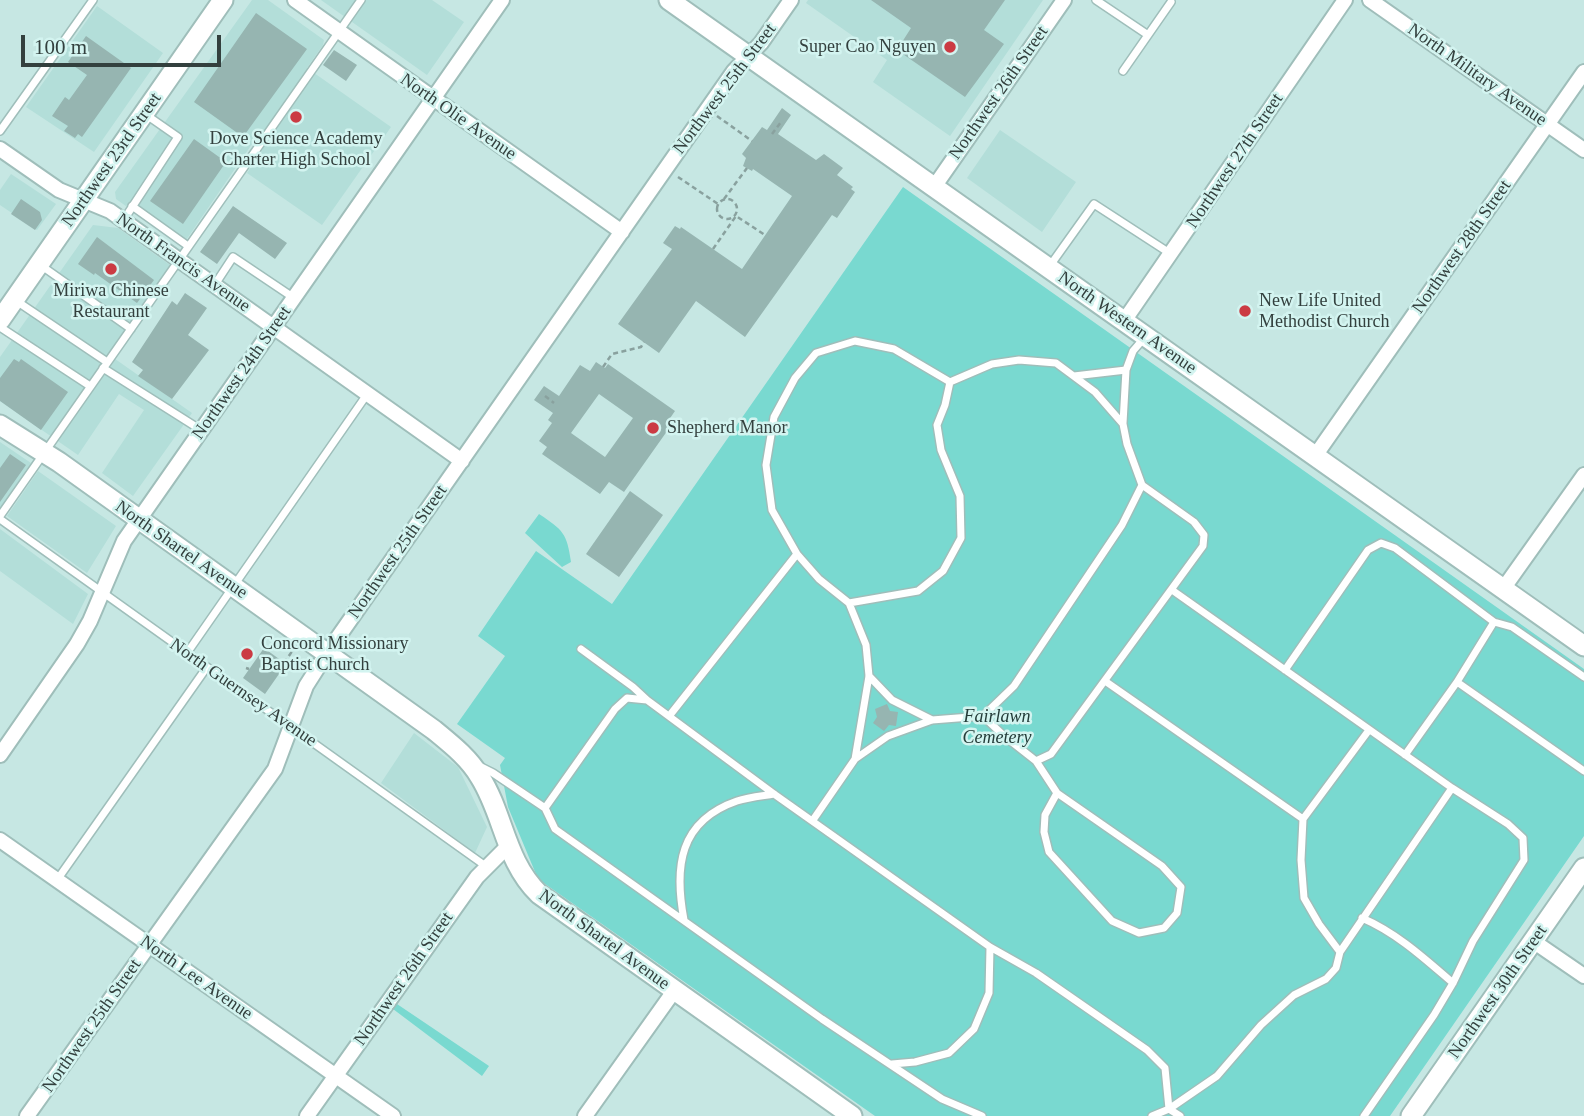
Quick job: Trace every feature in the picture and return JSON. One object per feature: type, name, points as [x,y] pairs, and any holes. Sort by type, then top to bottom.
[{"type":"street","name":"Northwest 23rd Street","points":[[0,320],[223,0]]},
{"type":"street","name":"North Olie Avenue","points":[[295,0],[622,232]]},
{"type":"street","name":"Northwest 24th Street","points":[[0,755],[77,644],[102,593],[117,554],[502,0]]},
{"type":"street","name":"North Western Avenue","points":[[669,0],[1584,646]]},
{"type":"street","name":"Northwest 25th Street","points":[[27,1116],[275,769],[306,687],[327,653],[737,67],[761,43],[791,0]]},
{"type":"street","name":"Northwest 26th Street","points":[[934,187],[1064,0]]},
{"type":"street","name":"Northwest 27th Street","points":[[1124,321],[1345,0]]},
{"type":"street","name":"North Military Avenue","points":[[1370,0],[1584,150]]},
{"type":"street","name":"Northwest 28th Street","points":[[1315,456],[1584,72]]},
{"type":"street","name":"North Francis Avenue","points":[[0,149],[59,190],[110,211],[462,461]]},
{"type":"street","name":"North Shartel Avenue","points":[[0,425],[44,452],[434,730],[469,761],[486,789],[518,869],[539,894],[852,1116]]},
{"type":"street","points":[[1503,589],[1584,475]]},
{"type":"street","name":"North Lee Avenue","points":[[0,839],[393,1116]]},
{"type":"street","name":"Northwest 26th Street","points":[[307,1116],[477,877],[508,847]]},
{"type":"street","name":"Northwest 30th Street","points":[[1411,1116],[1584,869]]},
{"type":"street","points":[[1534,941],[1584,976]]},
{"type":"street","points":[[585,1116],[674,991]]},
{"type":"lane","points":[[0,131],[93,0]]},
{"type":"lane","points":[[0,518],[361,0]]},
{"type":"lane","points":[[1096,0],[1148,35]]},
{"type":"lane","points":[[1123,71],[1171,2]]},
{"type":"lane","points":[[123,221],[178,137],[144,113]]},
{"type":"lane","points":[[1049,268],[1094,204],[1171,254]]},
{"type":"lane","points":[[132,206],[188,246]]},
{"type":"lane","points":[[214,286],[233,257],[294,298]]},
{"type":"lane","points":[[39,264],[131,328]]},
{"type":"lane","points":[[15,299],[202,431]]},
{"type":"lane","points":[[0,327],[90,386]]},
{"type":"lane","points":[[1036,761],[1051,754],[1203,546],[1204,535],[1194,522],[1142,485],[1127,444],[1123,424],[1126,370],[1133,351],[1145,336]]},
{"type":"lane","points":[[855,759],[869,676],[866,645],[849,603],[819,579],[797,554],[772,510],[766,465],[774,417],[796,379],[816,353],[855,341],[894,349],[950,382]]},
{"type":"lane","points":[[950,382],[992,364],[1019,360],[1056,363],[1095,392],[1123,424]]},
{"type":"lane","points":[[1074,376],[1126,370]]},
{"type":"lane","points":[[849,603],[918,591],[943,571],[961,538],[960,496],[940,450],[937,425],[950,382]]},
{"type":"lane","points":[[187,653],[368,393]]},
{"type":"lane","points":[[813,820],[855,759],[888,736],[932,720],[983,716],[1014,686],[1122,525],[1142,485]]},
{"type":"lane","name":"North Guernsey Avenue","points":[[0,518],[487,867]]},
{"type":"lane","points":[[1285,670],[1368,550],[1381,543],[1395,548],[1494,622],[1513,627],[1584,677]]},
{"type":"lane","points":[[670,715],[797,554]]},
{"type":"lane","points":[[1172,590],[1368,730],[1508,824],[1523,838],[1524,860],[1473,941],[1434,1015],[1364,1116]]},
{"type":"lane","points":[[1405,755],[1457,682],[1494,622]]},
{"type":"lane","points":[[581,649],[774,794],[990,947],[1036,974],[1147,1050],[1165,1068],[1169,1110]]},
{"type":"lane","points":[[57,880],[207,667]]},
{"type":"lane","points":[[869,676],[892,700],[932,720]]},
{"type":"lane","points":[[1105,681],[1303,819]]},
{"type":"lane","points":[[1457,682],[1584,771]]},
{"type":"lane","points":[[545,808],[615,709],[627,698],[647,700]]},
{"type":"lane","points":[[983,716],[1036,761],[1057,793],[1162,866],[1181,887],[1177,913],[1164,928],[1139,933],[1112,921],[1049,852],[1044,832],[1045,815],[1057,793]]},
{"type":"lane","points":[[1340,952],[1304,898],[1301,860],[1303,819],[1368,730]]},
{"type":"lane","points":[[469,761],[493,773],[545,808],[555,829],[822,1019],[942,1099],[982,1116]]},
{"type":"lane","points":[[1152,1116],[1169,1110],[1217,1076],[1261,1025],[1294,995],[1326,979],[1336,968],[1340,952],[1362,918],[1452,788]]},
{"type":"lane","points":[[684,921],[678,890],[680,862],[692,834],[706,816],[738,801],[774,794]]},
{"type":"lane","points":[[1362,918],[1413,948],[1453,983]]},
{"type":"lane","points":[[892,1064],[915,1062],[949,1053],[974,1029],[989,993],[990,947]]},
{"type":"lane","points":[[1169,1110],[1180,1116]]},
{"type":"path","points":[[707,110],[752,141]]},
{"type":"path","points":[[772,134],[781,122]]},
{"type":"path","points":[[736,216],[727,220],[720,218],[717,211],[719,204],[747,168]]},
{"type":"path","points":[[666,169],[719,204]]},
{"type":"path","points":[[713,249],[738,210],[732,200],[723,200]]},
{"type":"path","points":[[736,216],[765,235]]},
{"type":"path","points":[[603,367],[612,354],[640,347],[644,342]]},
{"type":"path","points":[[545,396],[554,403]]},
{"type":"path","points":[[284,663],[287,657]]},
{"type":"shaded area","name":"Dove Science Academy Charter High School","points":[[252,0],[268,0],[324,40],[307,68],[391,127],[322,225],[247,173],[263,149],[252,144],[182,246],[116,199],[115,192]]},
{"type":"shaded area","points":[[321,0],[432,0],[464,22],[427,75]]},
{"type":"shaded area","points":[[808,0],[1043,0],[950,136],[873,82],[887,60],[806,3]]},
{"type":"shaded area","points":[[97,6],[163,53],[94,152],[26,107]]},
{"type":"shaded area","points":[[1000,130],[1076,182],[1042,232],[967,178]]},
{"type":"shaded area","points":[[11,174],[56,204],[37,230],[0,205],[0,190]]},
{"type":"shaded area","points":[[93,225],[118,228],[170,265],[108,354],[192,413],[133,496],[102,473],[144,410],[119,394],[78,455],[0,401],[0,357]]},
{"type":"shaded area","points":[[0,442],[31,463],[0,508]]},
{"type":"shaded area","points":[[38,471],[116,526],[87,573],[7,516]]},
{"type":"shaded area","points":[[0,529],[88,594],[73,624],[0,571]]},
{"type":"shaded area","points":[[414,733],[458,767],[487,827],[475,853],[381,783]]},
{"type":"green space","name":"Fairlawn Cemetery","points":[[903,187],[1584,669],[1584,836],[1390,1116],[875,1116],[538,879],[508,807],[500,765],[505,758],[457,724],[505,656],[478,636],[536,551],[612,604]]},
{"type":"green space","points":[[539,514],[559,529],[565,538],[571,562],[562,567],[525,533]]},
{"type":"green space","points":[[397,1004],[489,1066],[482,1076],[393,1009]]},
{"type":"building","name":"Super Cao Nguyen","points":[[871,0],[1005,0],[984,30],[1004,44],[965,97],[897,50],[911,28]]},
{"type":"building","points":[[256,13],[307,49],[243,137],[194,102]]},
{"type":"building","points":[[86,36],[131,68],[82,137],[78,134],[75,138],[64,131],[68,126],[52,116],[65,97],[69,100],[87,75],[68,62]]},
{"type":"building","points":[[334,50],[357,65],[346,81],[323,65]]},
{"type":"building","points":[[782,108],[791,115],[778,134],[816,160],[824,154],[843,168],[837,175],[853,187],[851,189],[855,192],[837,218],[832,215],[745,337],[696,301],[659,353],[618,324],[672,249],[663,243],[675,226],[680,229],[681,227],[742,269],[792,196],[753,169],[752,171],[743,166],[746,158],[742,154],[762,127],[767,130]]},
{"type":"building","points":[[194,139],[226,162],[183,224],[150,201]]},
{"type":"building","points":[[21,199],[40,212],[42,220],[35,230],[11,214]]},
{"type":"building","points":[[233,206],[287,243],[275,259],[239,233],[217,264],[200,252]]},
{"type":"building","name":"Miriwa Chinese Restaurant","points":[[97,237],[154,280],[137,303],[78,264]]},
{"type":"building","points":[[185,293],[207,308],[188,335],[209,350],[172,399],[138,376],[143,370],[132,362],[172,301],[177,305]]},
{"type":"building","points":[[14,359],[19,362],[21,359],[68,392],[41,430],[0,401],[0,378]]},
{"type":"building","name":"Shepherd Manor","points":[[596,362],[605,368],[608,364],[675,411],[666,424],[670,427],[624,492],[609,482],[600,494],[542,454],[547,447],[539,441],[552,423],[548,420],[553,413],[534,400],[544,386],[559,396],[580,365],[590,371]],"holes":[[[599,394],[633,418],[605,457],[571,433]]]},
{"type":"building","points":[[10,454],[26,465],[0,502],[0,468]]},
{"type":"building","points":[[630,491],[663,515],[619,577],[586,554]]},
{"type":"building","name":"Concord Missionary Baptist Church","points":[[264,648],[286,664],[265,694],[243,678]]},
{"type":"building","points":[[887,704],[890,711],[898,712],[896,726],[889,725],[884,731],[873,723],[877,717],[875,709]]},
{"type":"place","name":"Super Cao Nguyen","points":[[950,47]]},
{"type":"place","name":"Dove Science Academy Charter High School","points":[[296,117]]},
{"type":"place","name":"Miriwa Chinese Restaurant","points":[[111,269]]},
{"type":"place","name":"New Life United Methodist Church","points":[[1245,311]]},
{"type":"place","name":"Shepherd Manor","points":[[653,428]]},
{"type":"place","name":"Concord Missionary Baptist Church","points":[[247,654]]}]
